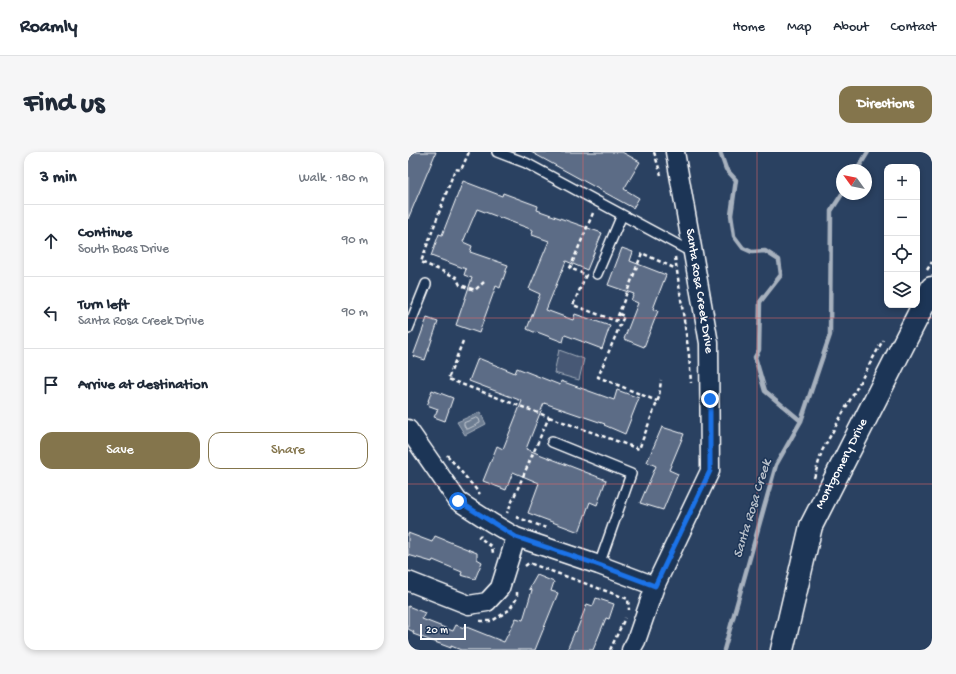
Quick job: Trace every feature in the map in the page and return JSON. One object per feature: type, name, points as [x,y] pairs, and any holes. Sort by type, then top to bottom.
[{"type":"street","name":"Santa Rosa Creek Drive","points":[[631,650],[636,641],[655,586],[710,471],[709,343],[675,152]]},
{"type":"street","name":"Montgomery Drive","points":[[782,650],[811,526],[932,288]]},
{"type":"street","points":[[408,429],[458,501],[497,516],[516,537],[655,586]]},
{"type":"street","points":[[408,581],[469,605],[488,602],[500,588],[516,537]]},
{"type":"lane","points":[[497,152],[526,163],[694,253]]},
{"type":"lane","points":[[597,274],[622,215]]},
{"type":"lane","points":[[408,329],[426,284]]},
{"type":"lane","points":[[552,442],[631,474],[599,565]]},
{"type":"path","points":[[469,152],[461,170],[456,169],[421,262],[456,276],[460,286],[475,290],[484,282]]},
{"type":"path","points":[[654,152],[663,180]]},
{"type":"path","points":[[673,242],[692,384]]},
{"type":"path","points":[[619,314],[624,316],[598,377],[657,401]]},
{"type":"path","points":[[463,341],[448,379],[639,449],[659,397],[660,380]]},
{"type":"path","points":[[495,558],[492,547],[479,537],[497,516],[507,513],[549,417]]},
{"type":"path","points":[[444,454],[448,455],[480,495]]},
{"type":"path","points":[[515,516],[552,530]]},
{"type":"path","points":[[522,567],[530,563],[628,599],[629,609],[610,650]]},
{"type":"path","points":[[475,621],[492,621],[509,610],[517,598],[516,586]]},
{"type":"shaded area","points":[[559,350],[584,359],[579,380],[554,373]]},
{"type":"water","points":[[480,412],[486,424],[465,435],[457,422]]},
{"type":"building","points":[[410,152],[436,152],[408,219],[408,158]]},
{"type":"building","points":[[531,152],[622,152],[640,162],[624,189],[639,198],[633,208]]},
{"type":"building","points":[[463,181],[502,196],[503,193],[538,206],[537,210],[602,233],[587,270],[566,261],[546,310],[573,320],[575,314],[610,326],[602,349],[565,335],[563,342],[527,329],[540,294],[529,289],[549,241],[532,235],[533,230],[477,209],[463,242],[472,246],[470,252],[508,265],[500,288],[496,286],[479,333],[456,325],[472,278],[464,275],[466,269],[431,256],[439,234],[442,235]]},
{"type":"building","points":[[622,248],[633,252],[630,261],[666,275],[653,309],[658,311],[644,347],[624,339],[638,303],[631,300],[634,294],[608,285]]},
{"type":"building","points":[[427,318],[438,322],[425,360],[413,356]]},
{"type":"building","points":[[478,358],[515,373],[517,368],[560,385],[561,381],[614,400],[617,390],[639,398],[625,434],[604,425],[605,424],[544,403],[526,449],[606,480],[597,505],[590,502],[579,532],[528,513],[539,483],[513,472],[506,490],[483,481],[497,446],[503,449],[522,401],[469,381]]},
{"type":"building","points":[[432,390],[453,398],[445,421],[434,417],[438,409],[427,405]]},
{"type":"building","points":[[662,427],[684,434],[669,470],[678,474],[663,510],[640,503],[656,466],[647,462]]},
{"type":"building","points":[[408,533],[432,542],[435,536],[477,553],[477,559],[482,562],[475,579],[461,575],[462,572],[433,560],[432,562],[408,555]]},
{"type":"building","points":[[537,575],[554,582],[551,591],[558,593],[535,650],[461,650],[451,646],[451,648],[413,634],[414,632],[408,629],[408,606],[425,613],[422,619],[453,631],[456,625],[464,628],[464,626],[504,642],[516,618],[523,620],[532,590],[529,589]]},
{"type":"building","points":[[596,598],[614,604],[609,619],[606,618],[593,650],[567,650],[587,604],[593,606]]},
{"type":"waterway","points":[[720,152],[726,169],[736,180],[731,215],[734,236],[743,248],[752,252],[765,251],[779,260],[781,275],[760,302],[759,350],[755,357],[765,391],[801,421]]},
{"type":"waterway","name":"Santa Rosa Creek","points":[[861,164],[868,152]]},
{"type":"waterway","name":"Santa Rosa Creek","points":[[724,650],[776,465],[801,421],[830,335],[831,211],[838,200]]},
{"type":"route","points":[[458,501],[516,537],[655,586],[710,471],[710,399]]}]
